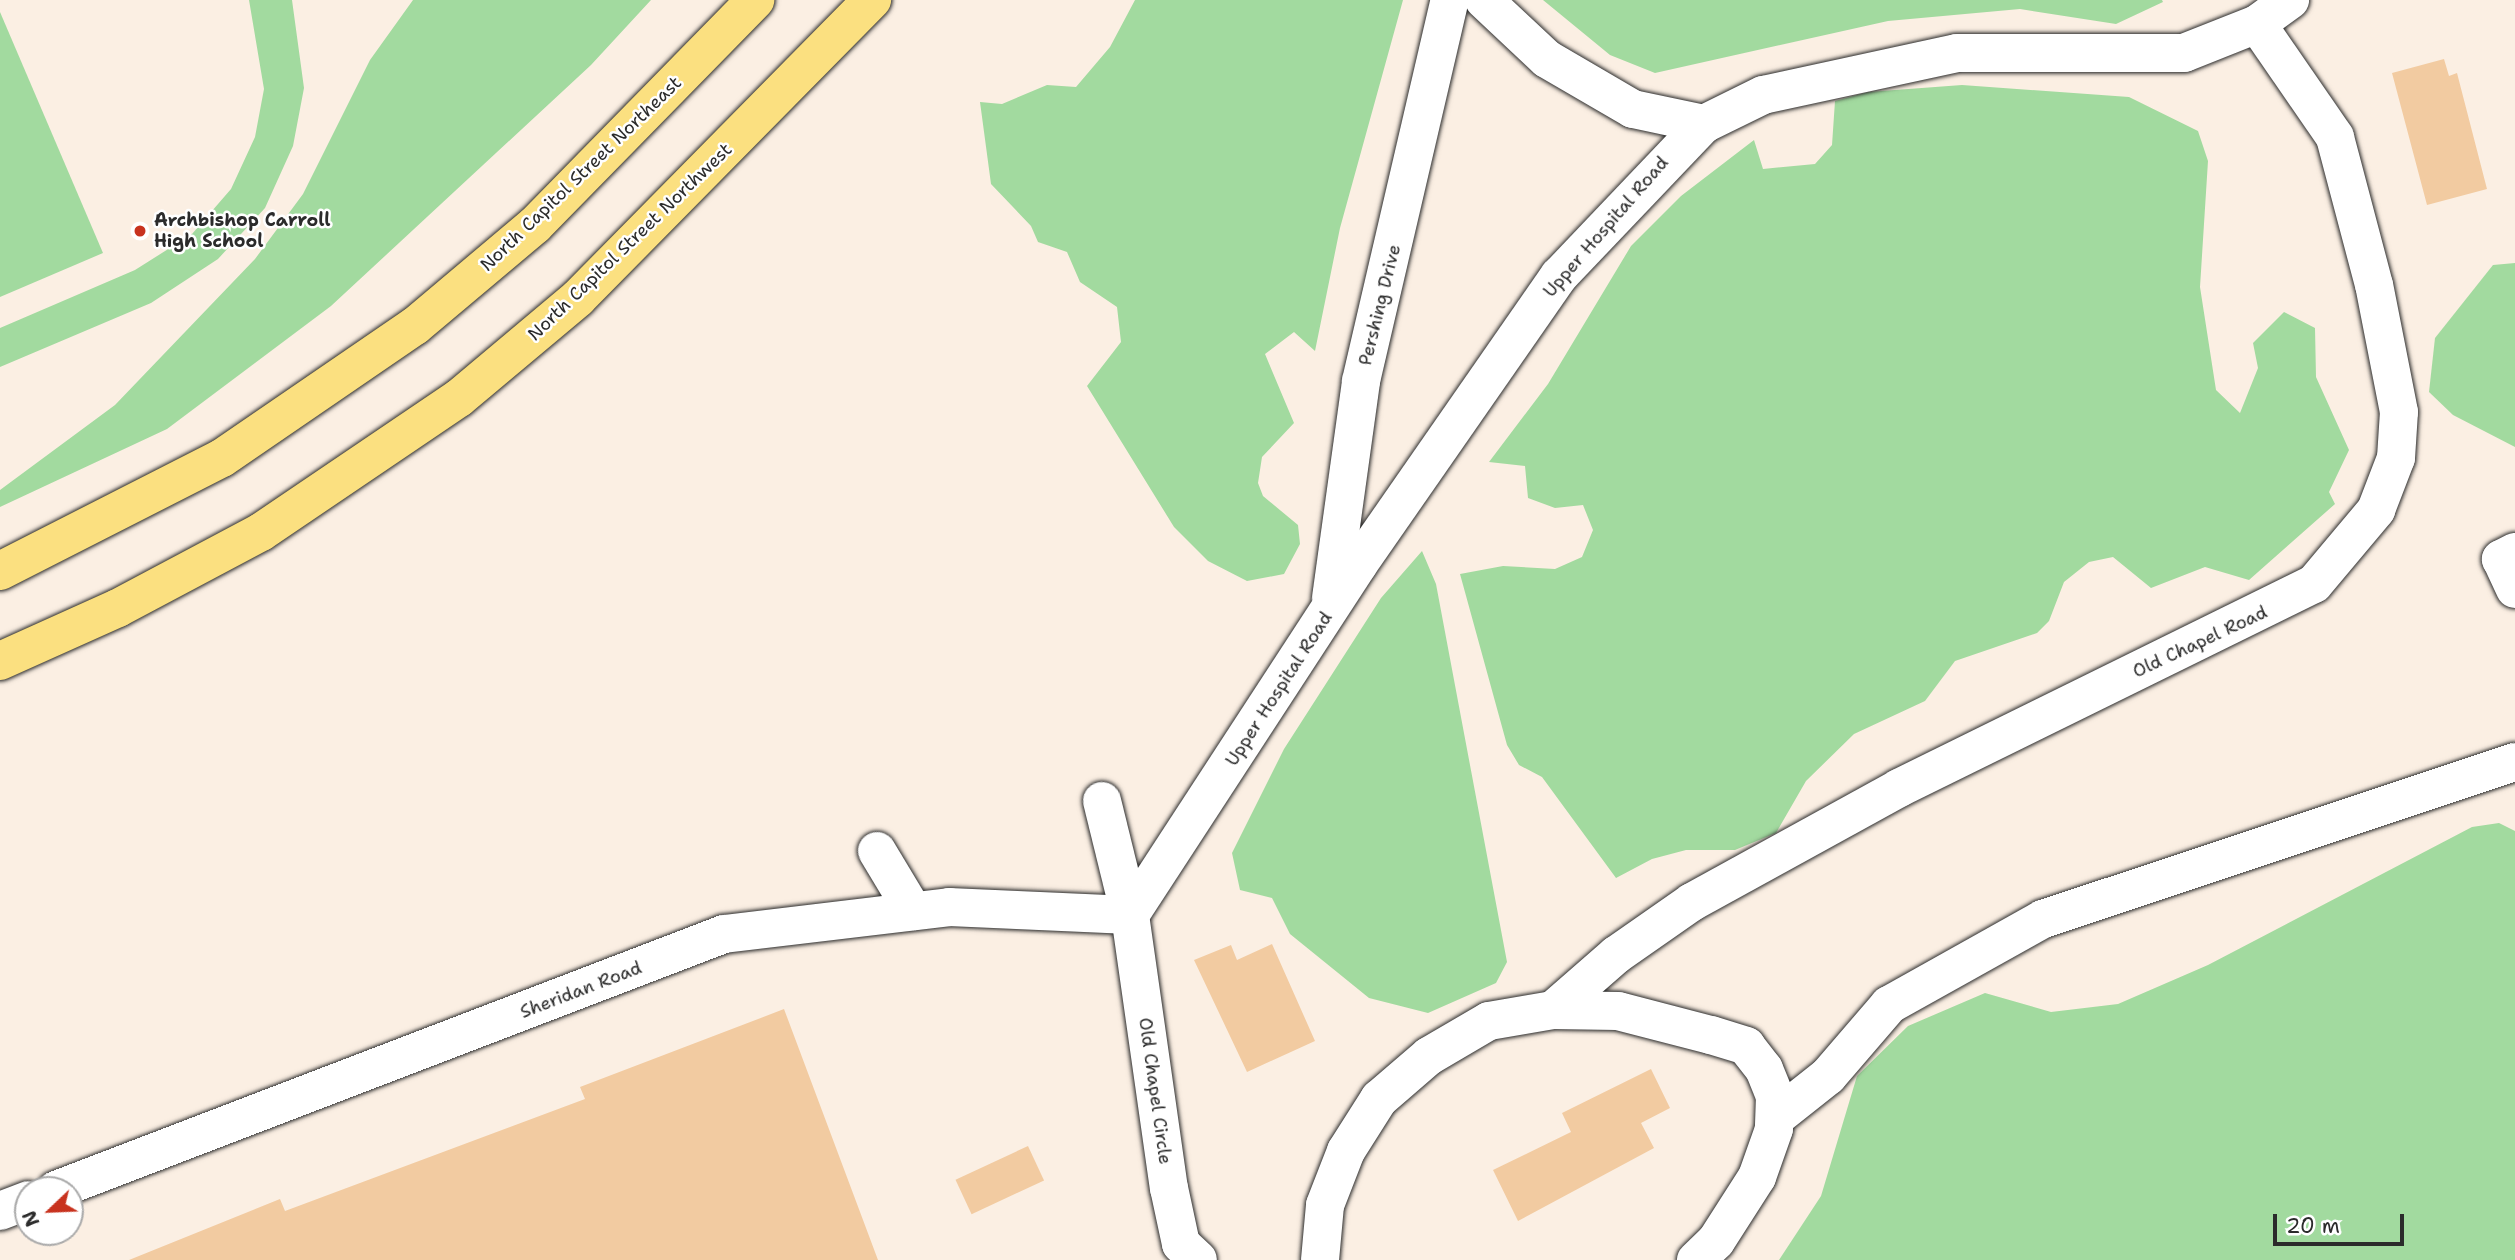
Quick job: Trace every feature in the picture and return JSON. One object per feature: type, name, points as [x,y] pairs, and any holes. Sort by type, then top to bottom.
[{"type":"main road","name":"North Capitol Street Northeast","points":[[0,571],[222,458],[415,326],[535,225],[755,0]]},
{"type":"main road","name":"North Capitol Street Northwest","points":[[0,661],[118,608],[261,532],[458,398],[578,298],[872,0]]},
{"type":"street","name":"Pershing Drive","points":[[1329,614],[1361,381],[1451,0]]},
{"type":"street","points":[[1485,0],[1547,59],[1633,109],[1704,124]]},
{"type":"street","name":"Upper Hospital Road","points":[[1130,915],[1329,614],[1559,276],[1704,124],[1763,95],[1957,53],[2184,53],[2257,24],[2290,0]]},
{"type":"street","name":"Old Chapel Road","points":[[1553,1010],[1615,955],[1692,902],[1899,788],[2314,584],[2376,510],[2396,458],[2399,412],[2374,285],[2335,137],[2257,24]]},
{"type":"street","points":[[2515,552],[2501,559],[2515,589]]},
{"type":"street","points":[[1775,1118],[1828,1076],[1888,1005],[2043,919],[2515,762]]},
{"type":"street","name":"Old Chapel Circle","points":[[1102,801],[1130,915],[1169,1188],[1181,1244],[1198,1260]]},
{"type":"street","points":[[877,851],[913,911]]},
{"type":"street","name":"Sheridan Road","points":[[84,1179],[724,934],[913,911],[1130,915]]},
{"type":"street","points":[[1320,1260],[1325,1205],[1346,1151],[1379,1099],[1429,1056],[1489,1021],[1553,1010],[1618,1011],[1746,1046],[1775,1096],[1775,1118],[1757,1177],[1716,1241],[1696,1260]]},
{"type":"green space","points":[[249,0],[292,0],[304,88],[293,146],[265,208],[218,259],[151,303],[0,367],[0,328],[135,270],[192,234],[231,189],[255,137],[264,89]]},
{"type":"green space","points":[[413,0],[651,0],[591,65],[331,306],[167,429],[0,507],[0,490],[115,405],[255,259],[303,194],[370,60]]},
{"type":"green space","points":[[1135,0],[1403,0],[1340,228],[1315,351],[1294,332],[1265,354],[1294,423],[1262,457],[1258,483],[1263,496],[1298,525],[1300,544],[1284,574],[1247,581],[1208,561],[1174,527],[1087,386],[1121,342],[1117,307],[1080,282],[1067,252],[1038,242],[1031,226],[991,184],[980,102],[1002,104],[1047,85],[1076,87],[1110,47]]},
{"type":"green space","points":[[1543,0],[2163,2],[2116,24],[2020,9],[1888,21],[1655,73],[1610,55]]},
{"type":"green space","points":[[0,12],[103,253],[0,297]]},
{"type":"green space","points":[[1962,85],[2129,97],[2198,131],[2208,161],[2200,287],[2216,390],[2240,413],[2258,368],[2253,343],[2284,312],[2315,328],[2316,377],[2349,450],[2329,492],[2335,504],[2249,580],[2205,567],[2151,588],[2113,557],[2089,562],[2064,582],[2049,621],[2037,633],[1955,661],[1925,701],[1854,734],[1806,781],[1776,833],[1735,850],[1686,850],[1652,859],[1616,878],[1542,777],[1519,765],[1507,745],[1460,574],[1503,566],[1555,569],[1582,557],[1593,530],[1583,505],[1555,508],[1528,498],[1525,466],[1489,462],[1548,384],[1631,246],[1681,196],[1754,140],[1763,169],[1815,164],[1832,145],[1835,101],[1868,92]]},
{"type":"green space","points":[[2515,263],[2515,447],[2453,415],[2429,392],[2435,338],[2493,265]]},
{"type":"green space","points":[[1422,551],[1436,584],[1507,962],[1496,983],[1428,1013],[1369,998],[1290,934],[1272,898],[1240,890],[1232,853],[1284,749],[1381,598]]},
{"type":"green space","points":[[2499,823],[2515,831],[2515,1260],[1779,1260],[1821,1196],[1857,1076],[1908,1026],[1985,993],[2051,1012],[2118,1004],[2208,965],[2472,827]]},
{"type":"building","points":[[2444,59],[2449,76],[2457,73],[2487,189],[2427,205],[2392,73]]},
{"type":"building","points":[[1272,944],[1315,1041],[1247,1072],[1194,960],[1231,945],[1237,960]]},
{"type":"building","points":[[784,1009],[878,1260],[129,1260],[280,1199],[285,1211],[585,1099],[580,1087]]},
{"type":"building","points":[[1651,1069],[1670,1108],[1641,1123],[1654,1148],[1518,1221],[1493,1170],[1571,1132],[1562,1113]]},
{"type":"building","points":[[1028,1146],[1044,1180],[972,1214],[955,1180]]},
{"type":"place","name":"Archbishop Carroll High School","points":[[140,231]]}]
